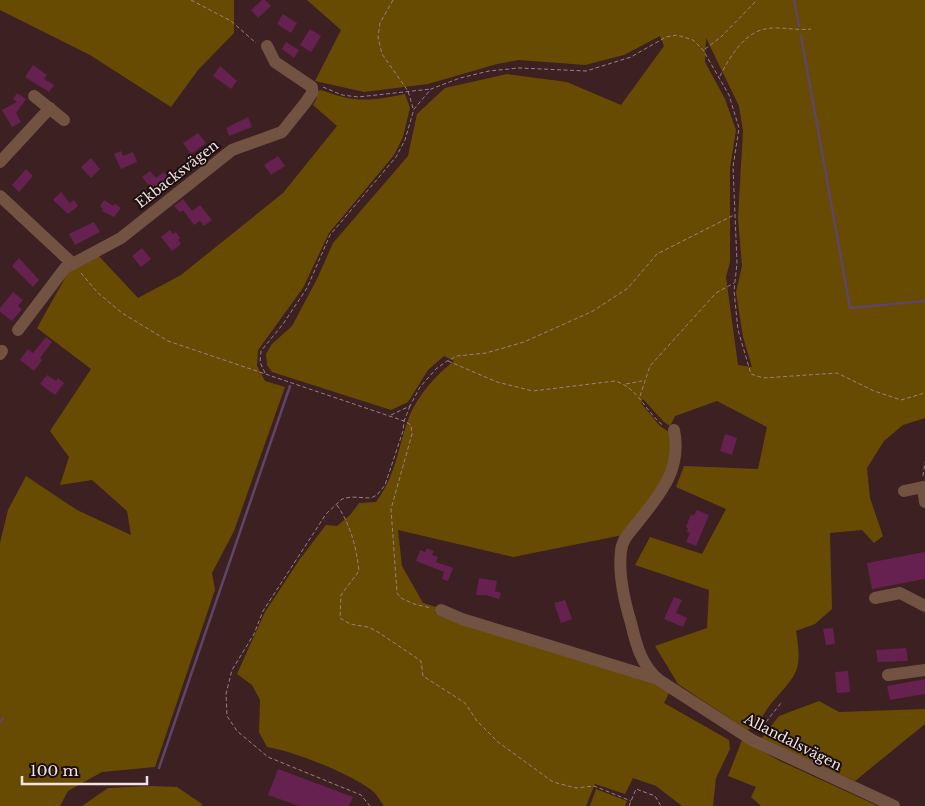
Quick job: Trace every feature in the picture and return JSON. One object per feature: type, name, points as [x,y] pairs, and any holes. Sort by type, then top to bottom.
[{"type":"street","points":[[267,46],[275,62],[312,87]]},
{"type":"street","name":"Ekbacksvägen","points":[[18,330],[65,268],[121,238],[232,150],[282,132],[312,93],[312,87]]},
{"type":"street","points":[[34,96],[64,120]]},
{"type":"street","points":[[0,162],[50,108]]},
{"type":"street","points":[[0,196],[73,264]]},
{"type":"street","name":"Allandalsvägen","points":[[674,430],[678,447],[672,472],[656,500],[626,537],[621,550],[622,592],[639,654],[651,673],[659,680],[752,740],[894,806]]},
{"type":"street","points":[[904,491],[923,487],[925,502]]},
{"type":"street","points":[[875,598],[900,594],[925,606]]},
{"type":"street","name":"Allandalsvägen","points":[[441,610],[462,619],[659,680]]},
{"type":"street","points":[[888,676],[925,670]]},
{"type":"path","points":[[191,0],[231,21],[259,46],[267,46]]},
{"type":"path","points":[[393,0],[380,23],[378,37],[382,54],[408,90],[414,109]]},
{"type":"path","points":[[704,50],[721,37],[757,0]]},
{"type":"path","points":[[720,77],[726,63],[741,45],[761,30],[812,29]]},
{"type":"path","points":[[312,87],[321,86],[342,95],[358,98],[408,90],[432,89],[460,78],[489,71],[519,68],[586,71],[631,57],[666,36],[677,35],[693,40],[704,50],[720,77],[729,95],[739,128],[733,167],[737,263],[734,283],[738,330],[751,374],[763,378],[837,373],[874,391],[901,400],[925,393]]},
{"type":"path","points":[[265,373],[260,362],[261,351],[283,324],[307,288],[330,235],[396,157],[404,140],[414,109],[432,89]]},
{"type":"path","points":[[370,806],[361,795],[268,757],[237,731],[227,716],[226,694],[232,670],[254,634],[262,611],[326,514],[342,499],[351,497],[371,498],[377,495],[388,477],[404,431],[404,421],[410,406],[420,387],[436,368],[457,356],[486,353],[524,342],[593,312],[628,288],[657,254],[734,215]]},
{"type":"path","points":[[73,264],[98,293],[122,313],[168,341],[390,415],[411,425],[412,434],[391,509],[396,593],[401,598],[414,604],[441,610]]},
{"type":"path","points":[[640,396],[643,381],[650,366],[716,293],[734,283]]},
{"type":"path","points":[[447,361],[497,382],[533,391],[615,381],[626,384],[643,381]]},
{"type":"path","points":[[626,384],[640,396],[662,425],[674,430]]},
{"type":"path","points":[[390,415],[410,406]]},
{"type":"path","points":[[923,487],[925,462]]},
{"type":"path","points":[[337,504],[350,524],[359,571],[355,579],[341,595],[340,618],[350,624],[368,627],[378,632],[421,661],[423,676],[465,704],[477,721],[498,742],[553,782],[576,788],[594,786],[631,801]]},
{"type":"path","points":[[752,740],[781,703]]},
{"type":"path","points":[[629,806],[636,789],[655,796],[661,806]]},
{"type":"shaded area","points":[[0,0],[234,0],[234,33],[198,70],[171,107],[90,55],[0,10]]},
{"type":"shaded area","points":[[307,0],[925,0],[925,418],[903,425],[884,441],[867,468],[870,498],[883,536],[874,543],[862,530],[830,533],[832,609],[815,624],[796,631],[799,656],[798,665],[791,679],[758,722],[747,730],[678,684],[655,646],[707,628],[709,590],[635,565],[650,537],[702,554],[726,509],[676,487],[684,466],[758,469],[767,427],[717,401],[675,416],[670,426],[643,399],[641,403],[660,426],[672,434],[670,472],[628,534],[513,557],[398,530],[402,566],[423,603],[436,607],[435,613],[658,684],[670,691],[664,703],[729,740],[730,749],[716,778],[713,806],[682,806],[656,786],[633,778],[625,794],[595,784],[586,806],[384,806],[375,793],[353,779],[307,759],[267,747],[259,732],[260,700],[252,685],[237,674],[265,612],[300,559],[326,525],[337,526],[350,515],[359,503],[376,502],[388,482],[405,428],[417,401],[428,386],[454,361],[444,356],[428,370],[408,402],[391,410],[272,372],[267,365],[266,354],[272,344],[292,326],[317,279],[333,243],[408,156],[417,114],[445,88],[507,74],[567,82],[621,105],[664,46],[660,36],[624,55],[585,65],[519,60],[497,64],[428,84],[364,92],[315,81],[341,30]],"holes":[[[706,38],[739,106],[743,131],[738,218],[742,266],[736,292],[743,337],[752,367],[738,365],[726,277],[730,262],[730,168],[736,130],[725,99],[705,62]]]},
{"type":"shaded area","points":[[321,90],[343,97],[363,100],[405,94],[410,108],[403,137],[394,155],[329,233],[303,288],[258,350],[257,366],[265,381],[285,387],[234,531],[212,573],[215,590],[155,767],[102,772],[68,791],[60,806],[0,806],[0,543],[8,510],[26,476],[77,510],[131,535],[127,511],[92,480],[60,485],[69,457],[50,431],[91,369],[37,328],[69,271],[97,254],[138,298],[181,275],[283,193],[337,126],[313,105],[317,98],[317,91]]},
{"type":"shaded area","points":[[819,701],[839,712],[925,709],[925,724],[855,781],[761,739],[779,716]]},
{"type":"shaded area","points":[[742,740],[780,761],[878,806],[761,806],[751,797],[756,787],[728,776]]},
{"type":"shaded area","points":[[177,787],[202,804],[201,806],[82,806],[108,788]]},
{"type":"shaded area","points":[[596,789],[627,801],[625,806],[590,806]]},
{"type":"building","points":[[262,0],[265,0],[271,6],[258,18],[251,10]]},
{"type":"building","points":[[283,14],[297,23],[291,33],[277,24]]},
{"type":"building","points":[[310,29],[321,36],[311,52],[300,45]]},
{"type":"building","points":[[286,42],[299,50],[294,58],[282,49]]},
{"type":"building","points":[[33,65],[47,75],[44,79],[54,85],[49,92],[25,77]]},
{"type":"building","points":[[220,66],[237,81],[231,89],[213,76]]},
{"type":"building","points":[[17,93],[26,99],[16,113],[21,122],[12,127],[2,110],[17,102],[13,99]]},
{"type":"building","points":[[248,117],[252,127],[229,136],[226,128]]},
{"type":"building","points":[[198,133],[206,143],[191,154],[183,143]]},
{"type":"building","points":[[121,151],[123,156],[133,152],[137,162],[121,169],[114,154]]},
{"type":"building","points":[[278,156],[285,166],[271,175],[264,165]]},
{"type":"building","points":[[91,158],[100,169],[91,178],[81,167]]},
{"type":"building","points":[[26,169],[33,176],[19,192],[12,185]]},
{"type":"building","points":[[150,171],[156,178],[164,172],[170,179],[154,192],[142,177]]},
{"type":"building","points":[[61,192],[70,203],[74,200],[78,206],[68,214],[53,200]]},
{"type":"building","points":[[183,199],[192,211],[200,205],[212,220],[204,226],[200,221],[194,225],[183,210],[180,212],[174,206]]},
{"type":"building","points":[[104,200],[113,206],[115,204],[121,208],[114,217],[102,211],[103,209],[100,206]]},
{"type":"building","points":[[94,222],[100,232],[75,245],[69,234]]},
{"type":"building","points":[[170,230],[173,234],[176,232],[181,244],[172,251],[161,237]]},
{"type":"building","points":[[142,248],[151,259],[141,267],[132,256]]},
{"type":"building","points":[[19,258],[39,280],[33,287],[12,266]]},
{"type":"building","points":[[13,292],[23,300],[18,306],[22,309],[12,321],[0,312],[0,308]]},
{"type":"building","points":[[46,337],[52,342],[40,358],[42,360],[34,371],[20,360],[28,349],[33,353]]},
{"type":"building","points":[[47,375],[56,381],[58,378],[64,383],[55,395],[40,384]]},
{"type":"building","points":[[725,434],[737,438],[732,455],[720,451]]},
{"type":"building","points":[[697,510],[709,515],[696,546],[686,542],[690,533],[687,532],[688,528],[686,527],[691,514],[694,516]]},
{"type":"building","points":[[427,548],[434,551],[432,555],[438,557],[436,562],[453,568],[448,581],[442,579],[444,572],[416,561],[420,550],[425,552]]},
{"type":"building","points":[[925,552],[925,579],[872,589],[867,563]]},
{"type":"building","points":[[479,578],[497,581],[495,591],[501,593],[499,599],[486,595],[476,595]]},
{"type":"building","points":[[674,597],[682,600],[676,613],[687,618],[683,627],[664,619]]},
{"type":"building","points":[[565,600],[572,619],[561,623],[554,603]]},
{"type":"building","points":[[833,628],[835,644],[826,645],[823,629]]},
{"type":"building","points":[[906,648],[908,661],[878,662],[876,650]]},
{"type":"building","points":[[848,671],[850,692],[837,693],[835,672]]},
{"type":"building","points":[[925,679],[925,694],[890,700],[887,686]]},
{"type":"building","points":[[278,769],[353,797],[349,806],[299,806],[268,795]]},
{"type":"waterway","points":[[794,0],[799,26]]},
{"type":"waterway","points":[[801,36],[850,308],[925,301]]},
{"type":"waterway","points":[[159,768],[290,386]]},
{"type":"waterway","points":[[0,722],[3,718]]}]
